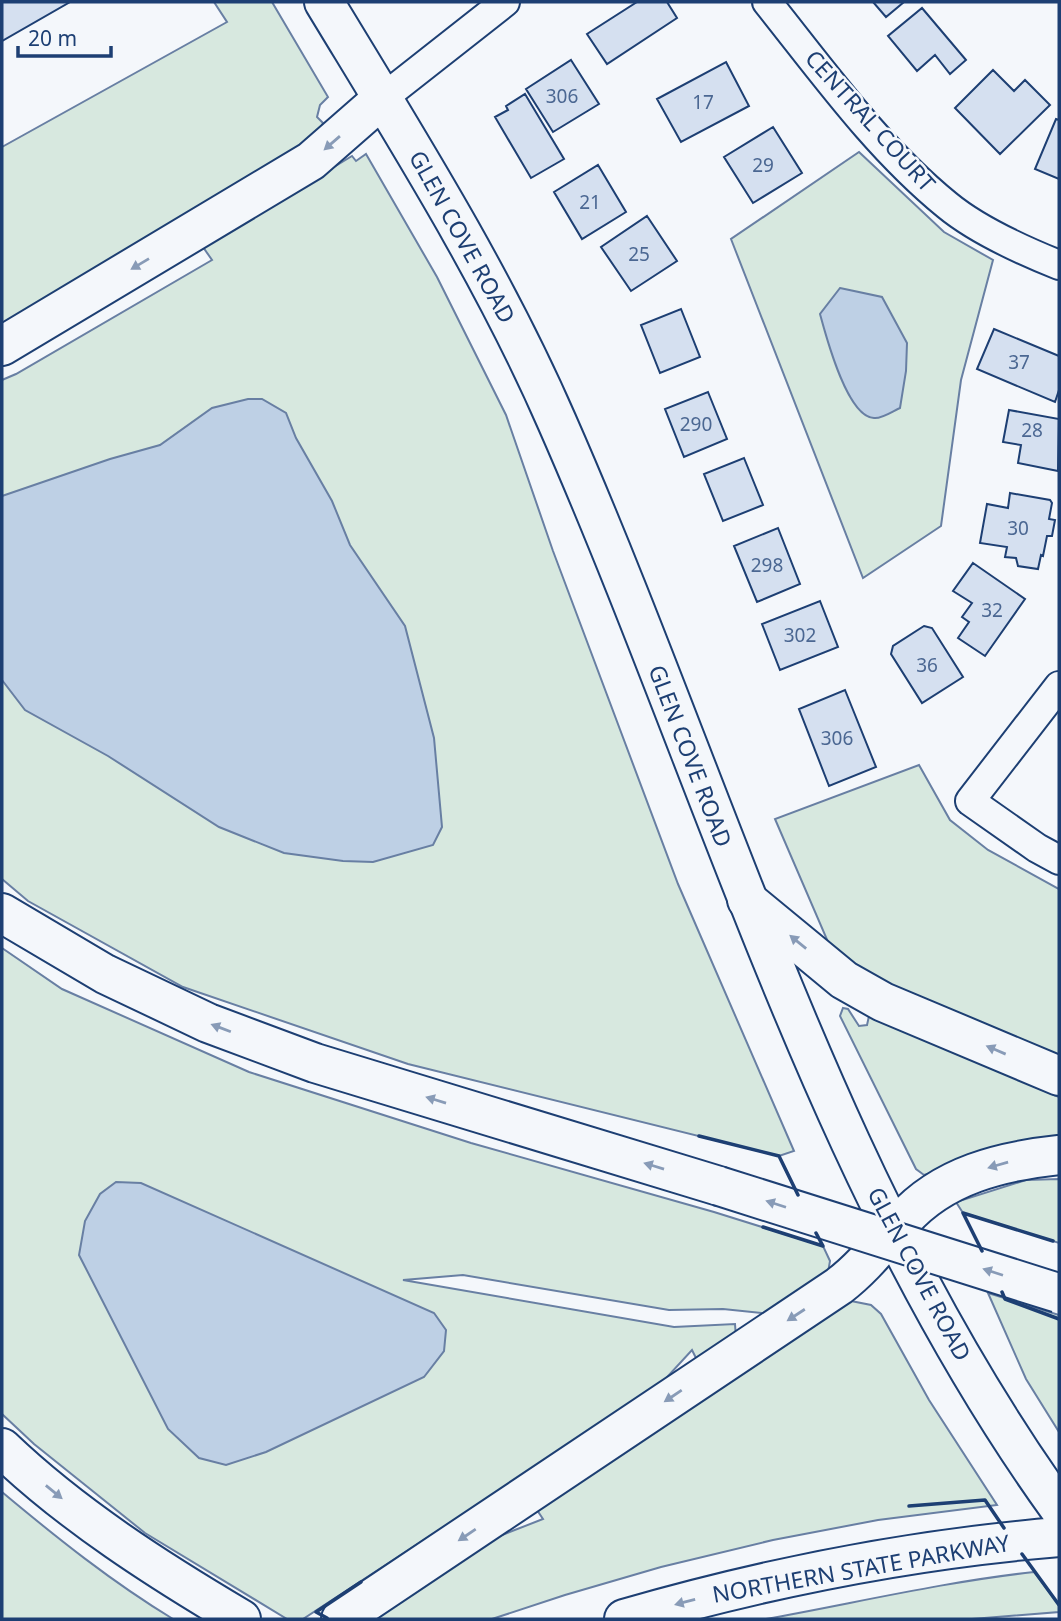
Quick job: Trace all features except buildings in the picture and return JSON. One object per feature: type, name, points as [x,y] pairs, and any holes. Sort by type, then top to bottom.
[{"type":"main road","name":"GLEN COVE ROAD","points":[[324,2],[383,98],[500,303],[556,419],[747,900],[831,1100],[893,1231],[995,1416],[1059,1508]]},
{"type":"main road","points":[[2,346],[311,161],[383,98]]},
{"type":"main road","points":[[747,900],[844,980],[860,990],[1059,1076]]},
{"type":"main road","points":[[2,913],[105,974],[219,1027],[315,1063],[1059,1293]]},
{"type":"main road","points":[[354,1610],[839,1286],[863,1266],[893,1231],[929,1196],[959,1178],[1007,1162],[1059,1155]]},
{"type":"main road","points":[[2,1448],[109,1534],[241,1619]]},
{"type":"main road","name":"NORTHERN STATE PARKWAY","points":[[624,1619],[780,1579],[968,1546],[1059,1537]]},
{"type":"street","points":[[383,98],[505,2]]},
{"type":"street","name":"CENTRAL COURT","points":[[767,2],[852,109],[907,169],[949,206],[1020,249],[1059,265]]},
{"type":"street","points":[[1059,686],[970,801],[1037,848],[1059,860]]},
{"type":"shaded area","points":[[214,2],[272,2],[328,97],[320,105],[317,117],[323,123],[318,135],[2,327],[2,147],[227,22]]},
{"type":"shaded area","points":[[859,152],[944,232],[993,260],[961,380],[941,526],[863,578],[731,239]]},
{"type":"shaded area","points":[[366,154],[437,277],[506,415],[553,551],[678,884],[794,1151],[779,1156],[408,1064],[183,987],[28,901],[2,879],[2,380],[212,260],[203,247],[352,156],[356,161]]},
{"type":"shaded area","points":[[919,765],[950,820],[988,850],[1059,889],[1059,1061],[869,981],[828,942],[775,819]]},
{"type":"shaded area","points":[[2,948],[62,989],[249,1072],[471,1143],[823,1246],[830,1261],[827,1278],[771,1314],[723,1309],[669,1310],[463,1275],[403,1280],[674,1327],[735,1324],[736,1338],[698,1362],[692,1350],[658,1387],[303,1619],[287,1619],[145,1533],[34,1444],[2,1414]]},
{"type":"shaded area","points":[[843,1008],[848,1009],[859,1026],[867,1025],[869,1016],[1059,1097],[1059,1137],[924,1175],[916,1169],[840,1016]]},
{"type":"shaded area","points":[[1059,1179],[1059,1243],[963,1213],[956,1202],[1026,1180]]},
{"type":"shaded area","points":[[988,1293],[1059,1315],[1059,1432],[1026,1379]]},
{"type":"shaded area","points":[[851,1301],[871,1305],[881,1314],[929,1400],[997,1505],[878,1520],[773,1540],[661,1567],[492,1619],[371,1619],[497,1537],[543,1519],[537,1510]]},
{"type":"shaded area","points":[[2,1492],[85,1559],[173,1619],[2,1619]]},
{"type":"shaded area","points":[[1034,1572],[1059,1605],[1059,1612],[972,1619],[766,1619],[933,1587]]},
{"type":"water","points":[[840,288],[882,297],[907,343],[900,408],[880,417],[864,414],[855,404],[839,374],[827,339],[820,314]]},
{"type":"water","points":[[248,399],[262,399],[286,413],[296,438],[332,501],[350,545],[405,626],[434,738],[442,827],[433,845],[373,862],[284,853],[219,827],[108,756],[25,710],[2,680],[2,496],[160,445],[212,408]]},
{"type":"water","points":[[116,1182],[141,1183],[434,1313],[446,1330],[444,1351],[424,1377],[266,1452],[226,1465],[199,1458],[168,1429],[79,1255],[85,1221],[100,1194]]},
{"type":"wall","points":[[699,1136],[779,1156],[798,1195]]},
{"type":"wall","points":[[982,1251],[963,1213],[1053,1241]]},
{"type":"wall","points":[[763,1227],[823,1246],[816,1233]]},
{"type":"wall","points":[[1002,1292],[1005,1299],[1059,1319]]},
{"type":"wall","points":[[909,1506],[985,1500],[1004,1528]]},
{"type":"wall","points":[[1022,1554],[1059,1605]]},
{"type":"wall","points":[[327,1618],[316,1612],[361,1582]]}]
